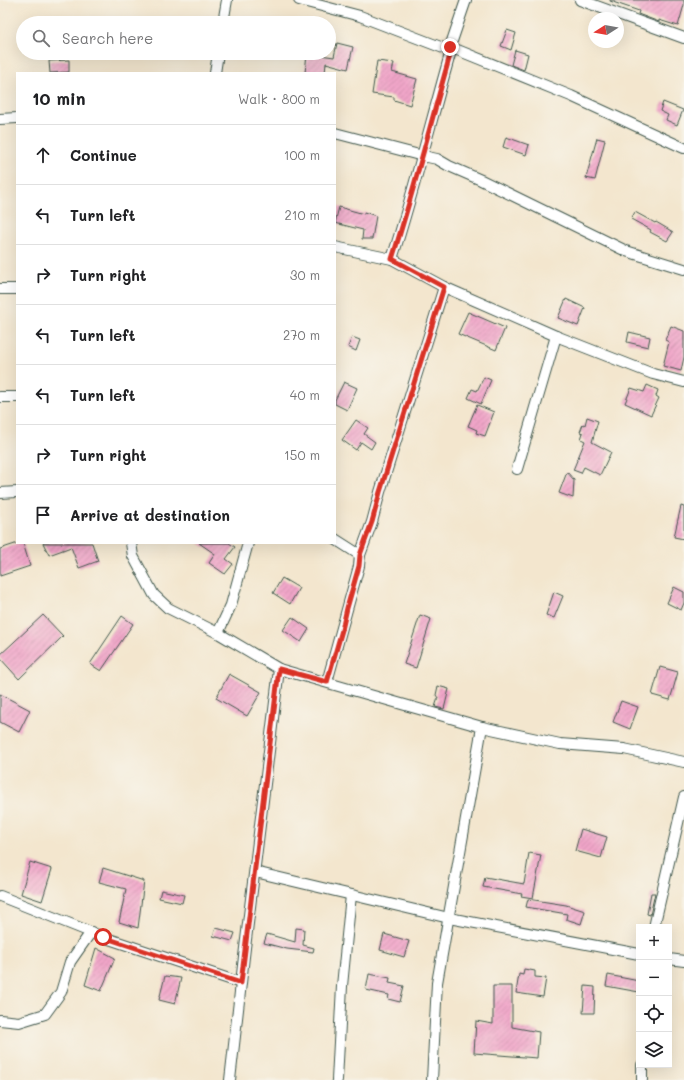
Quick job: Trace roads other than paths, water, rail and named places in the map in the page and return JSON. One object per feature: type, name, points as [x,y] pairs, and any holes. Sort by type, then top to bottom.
[{"type":"street","points":[[224,16],[227,0]]},
{"type":"street","points":[[299,0],[360,16],[451,49],[571,96],[684,148]]},
{"type":"street","points":[[392,259],[466,0]]},
{"type":"street","points":[[580,0],[684,38]]},
{"type":"street","points":[[215,72],[217,60]]},
{"type":"street","points":[[0,118],[16,118]]},
{"type":"street","points":[[336,133],[437,159],[626,251],[684,269]]},
{"type":"street","points":[[336,247],[392,259],[444,287],[556,336],[654,374],[684,382]]},
{"type":"street","points":[[327,682],[359,566],[360,555],[372,522],[444,287]]},
{"type":"street","points":[[0,289],[16,290]]},
{"type":"street","points":[[517,469],[556,336]]},
{"type":"street","points":[[0,397],[16,397]]},
{"type":"street","points":[[0,493],[16,492]]},
{"type":"street","points":[[336,540],[360,555]]},
{"type":"street","points":[[131,544],[133,556],[154,595],[168,608],[218,633],[279,669],[482,727],[560,744],[624,749],[684,762]]},
{"type":"street","points":[[218,633],[231,605],[248,544]]},
{"type":"street","points":[[230,1080],[279,669]]},
{"type":"street","points":[[432,1080],[437,983],[482,727]]},
{"type":"street","points":[[655,924],[684,798]]},
{"type":"street","points":[[255,872],[449,918],[636,953]]},
{"type":"street","points":[[337,1080],[342,986],[352,895]]},
{"type":"street","points":[[0,896],[91,932],[241,983]]},
{"type":"street","points":[[0,1020],[19,1022],[45,1014],[61,992],[70,962],[91,932]]},
{"type":"street","points":[[672,959],[684,961]]},
{"type":"street","points":[[642,1068],[642,1080]]}]
